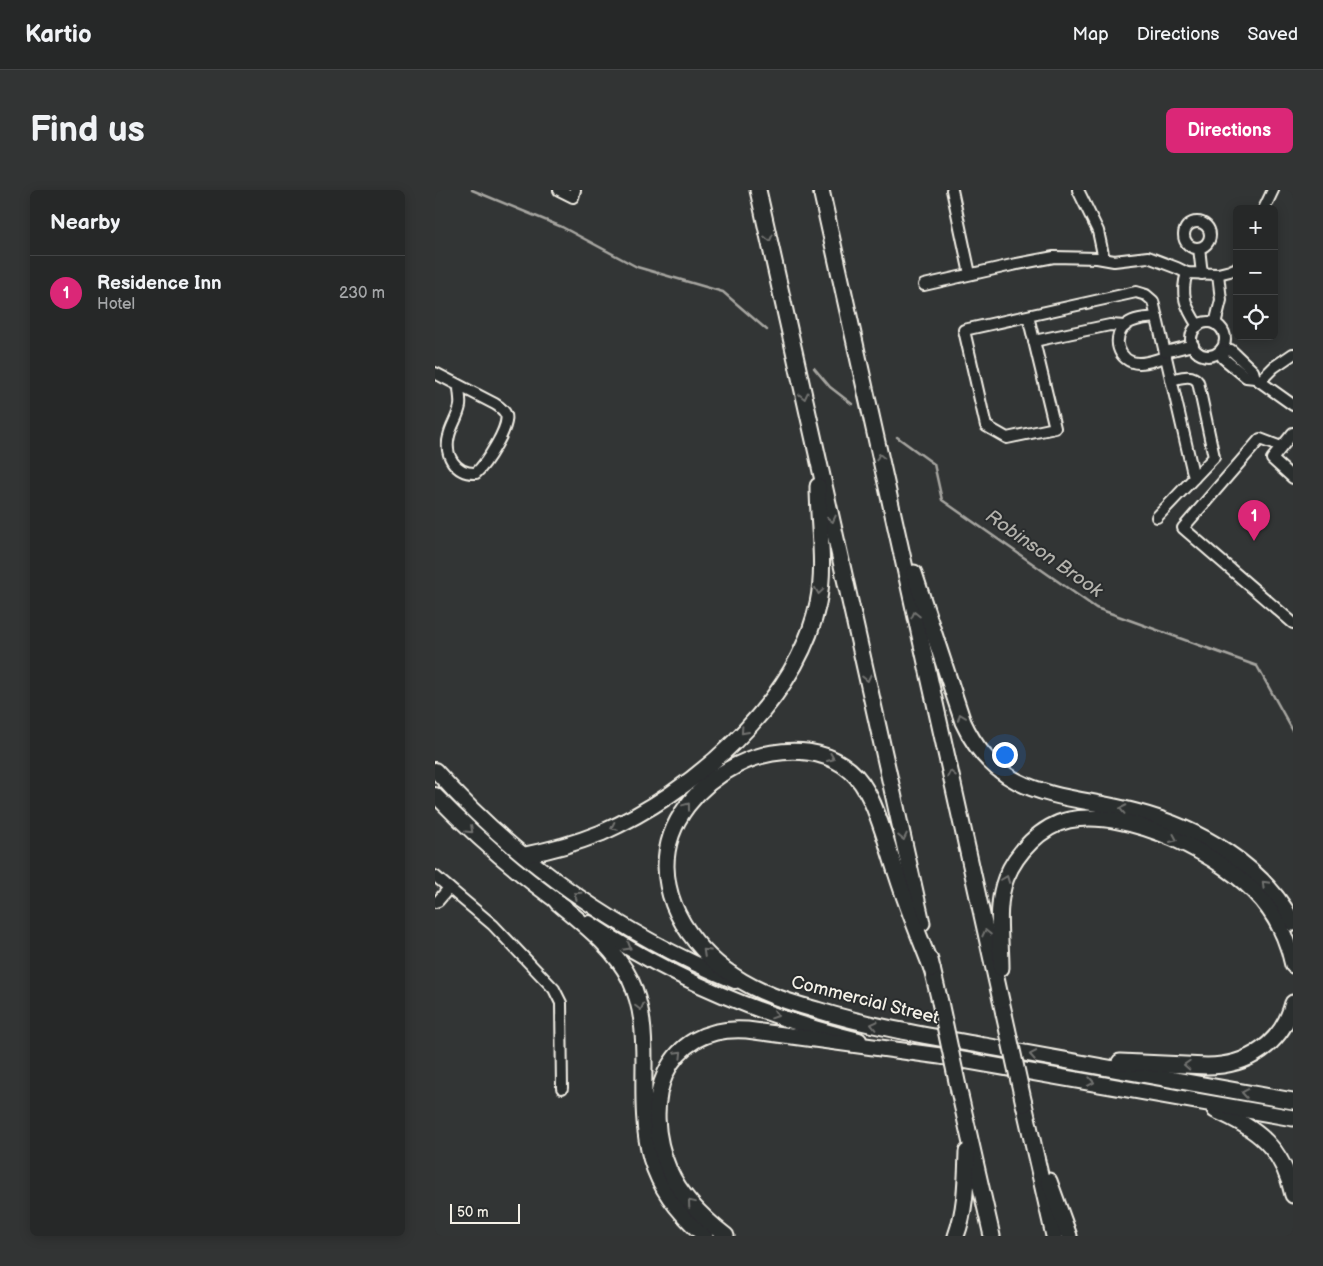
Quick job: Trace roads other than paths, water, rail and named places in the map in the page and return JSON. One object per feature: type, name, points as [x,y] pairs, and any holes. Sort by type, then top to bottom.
[{"type":"highway","points":[[758,190],[991,1236]]},
{"type":"highway","points":[[821,190],[1054,1236]]},
{"type":"highway","points":[[525,855],[551,850],[594,836],[655,805],[721,755],[772,698],[803,650],[819,598],[821,564],[817,455]]},
{"type":"highway","points":[[895,523],[922,596],[963,722],[972,740],[989,761],[1011,779],[1033,790],[1136,812],[1198,835],[1236,859],[1260,879],[1281,902],[1293,924]]},
{"type":"highway","points":[[759,991],[716,962],[689,934],[679,917],[671,895],[667,879],[667,856],[670,839],[677,821],[688,804],[703,788],[719,775],[739,764],[759,756],[780,752],[807,751],[830,757],[850,770],[861,782],[872,802],[906,902],[932,969]]},
{"type":"highway","points":[[1001,997],[1000,907],[1002,890],[1007,876],[1015,861],[1033,841],[1058,824],[1075,820],[1111,820],[1143,828],[1183,843],[1219,863],[1247,885],[1266,906],[1283,934],[1293,965]]},
{"type":"highway","points":[[557,902],[612,951],[632,984],[639,1002],[643,1021],[643,1114],[650,1158],[657,1176],[671,1199],[684,1216],[705,1236]]},
{"type":"highway","name":"Commercial Street","points":[[759,991],[808,1008],[874,1025],[1293,1101]]},
{"type":"highway","points":[[1058,1059],[1207,1066],[1232,1064],[1257,1054],[1275,1038],[1285,1024],[1293,1003]]},
{"type":"highway","points":[[726,1236],[702,1215],[687,1198],[672,1175],[662,1149],[657,1115],[659,1089],[669,1068],[684,1049],[709,1034],[735,1029],[940,1056]]},
{"type":"highway","name":"Commercial Street","points":[[940,1056],[1293,1118]]},
{"type":"highway","points":[[1173,1097],[1206,1106],[1245,1125],[1259,1135],[1271,1146],[1280,1159],[1293,1195]]},
{"type":"highway","points":[[956,1236],[965,1199],[968,1131]]},
{"type":"highway","points":[[1032,1139],[1058,1202],[1069,1236]]},
{"type":"main road","name":"Commercial Street","points":[[435,770],[474,810],[525,855],[579,896],[637,933],[697,964],[759,991]]},
{"type":"main road","name":"Commercial Street","points":[[435,795],[490,848],[557,902],[637,953],[691,980],[778,1016],[869,1042],[940,1056]]},
{"type":"street","points":[[559,190],[573,197],[575,190]]},
{"type":"street","points":[[952,190],[970,274]]},
{"type":"street","points":[[1078,190],[1098,231],[1104,259]]},
{"type":"street","points":[[1266,205],[1273,190]]},
{"type":"street","points":[[1199,248],[1202,274]]},
{"type":"street","points":[[924,285],[1054,257],[1114,261],[1148,257],[1187,273],[1218,274],[1233,270]]},
{"type":"street","points":[[1187,273],[1183,296],[1197,326]]},
{"type":"street","points":[[1215,324],[1221,300],[1218,274]]},
{"type":"street","points":[[1028,316],[1055,428],[1007,438],[986,426],[964,330],[1136,292],[1146,295],[1153,301],[1194,478]]},
{"type":"street","points":[[1157,317],[1135,320],[1125,326],[1117,340],[1120,352],[1127,360],[1138,363],[1193,345]]},
{"type":"street","points":[[1223,350],[1207,355],[1198,352],[1193,345],[1192,337],[1197,326],[1206,322],[1215,324],[1223,330],[1224,334],[1223,358],[1247,377],[1257,380],[1293,405]]},
{"type":"street","points":[[1034,341],[1110,325],[1125,326]]},
{"type":"street","points":[[1257,380],[1293,354]]},
{"type":"street","points":[[435,374],[459,386],[495,404],[504,410],[507,417],[506,426],[483,467],[476,473],[469,474],[461,471],[453,464],[449,455],[448,437],[460,406],[459,386]]},
{"type":"street","points":[[1157,517],[1214,457],[1196,378],[1171,380]]},
{"type":"street","points":[[1293,433],[1287,446],[1272,459],[1293,478]]},
{"type":"street","points":[[1287,446],[1260,439],[1183,528],[1293,623]]},
{"type":"street","points":[[435,876],[493,925],[554,989],[561,1003],[562,1088]]},
{"type":"street","points":[[435,902],[449,888]]},
{"type":"waterway","name":"Robinson Brook","points":[[472,190],[562,227],[637,267],[723,292],[767,330]]},
{"type":"waterway","name":"Robinson Brook","points":[[814,368],[830,387],[852,404]]},
{"type":"waterway","name":"Robinson Brook","points":[[897,437],[934,464],[942,500],[1096,608],[1257,666],[1293,731]]},
{"type":"place","name":"Residence Inn","points":[[1254,541]]}]
